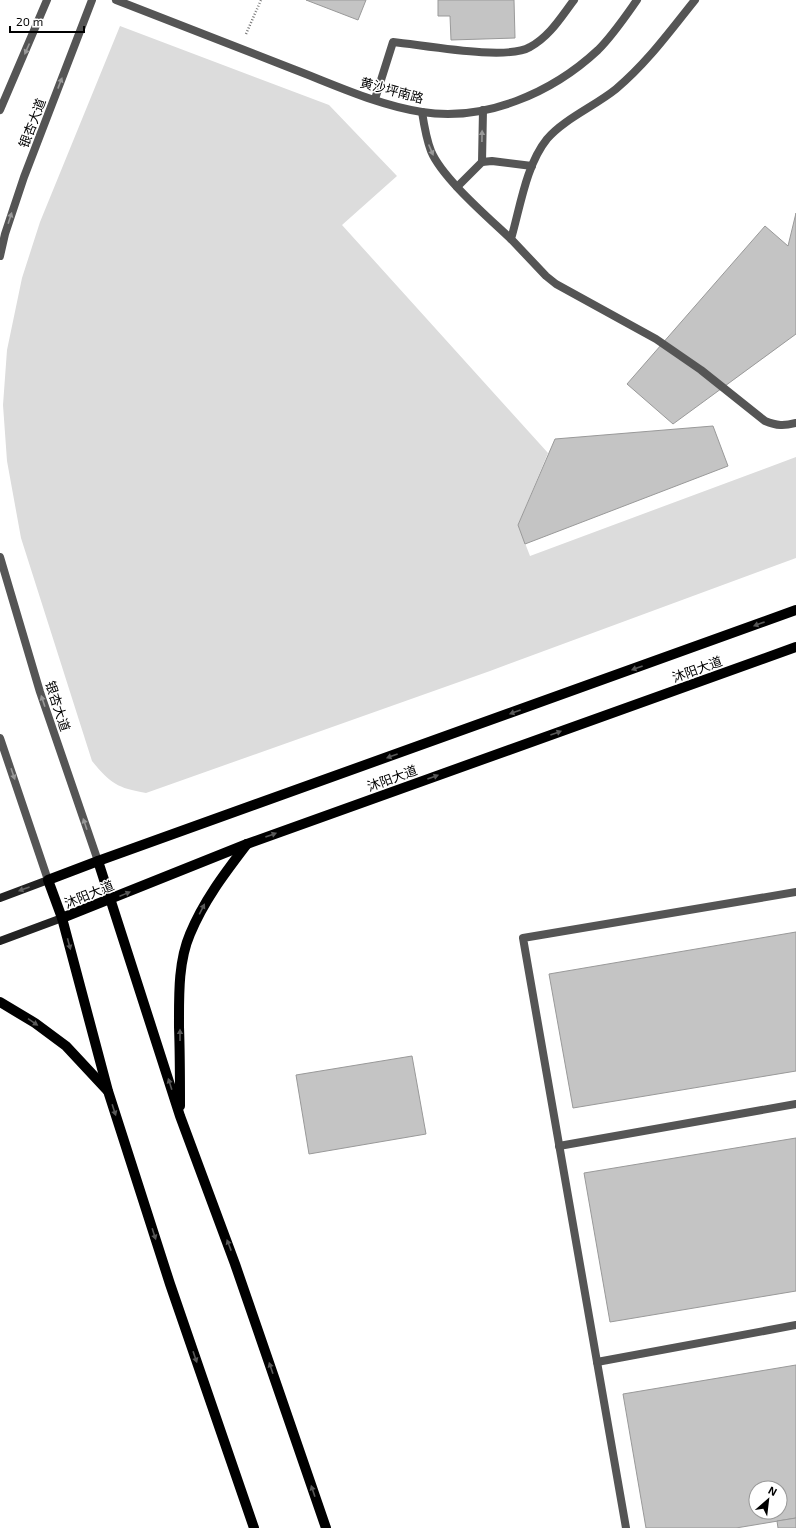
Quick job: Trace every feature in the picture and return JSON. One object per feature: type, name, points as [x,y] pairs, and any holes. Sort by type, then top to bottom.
[{"type":"main road","name":"沐阳大道","points":[[0,898],[98,861],[796,610]]},
{"type":"main road","name":"沐阳大道","points":[[0,941],[111,899],[247,844],[796,647]]},
{"type":"main road","points":[[180,1116],[179,1002],[182,963],[189,935],[214,886],[247,844]]},
{"type":"main road","points":[[98,861],[180,1116],[236,1264],[326,1528]]},
{"type":"main road","points":[[48,880],[62,918],[108,1091],[170,1284],[254,1528]]},
{"type":"main road","points":[[0,1002],[35,1022],[66,1046],[108,1091]]},
{"type":"street","points":[[0,110],[47,0]]},
{"type":"street","name":"银杏大道","points":[[0,256],[5,234],[24,177],[92,0]]},
{"type":"street","name":"黄沙坪南路","points":[[116,0],[390,105],[422,112],[451,114],[482,110],[516,102],[555,83],[599,49],[637,0]]},
{"type":"street","points":[[374,99],[393,42],[500,54],[519,53],[540,42],[551,31],[574,0]]},
{"type":"street","points":[[511,239],[532,166],[548,138],[576,116],[615,90],[652,56],[695,0]]},
{"type":"street","points":[[482,110],[482,162]]},
{"type":"street","points":[[422,112],[426,138],[431,152],[457,187],[511,239],[546,276],[556,284],[674,351],[701,370],[765,421],[776,426],[785,426],[796,423]]},
{"type":"street","points":[[457,187],[482,162],[492,161],[532,166]]},
{"type":"street","name":"银杏大道","points":[[0,557],[40,692],[98,861]]},
{"type":"street","points":[[0,738],[48,880]]},
{"type":"street","points":[[626,1528],[523,938],[796,892]]},
{"type":"street","points":[[559,1146],[796,1104]]},
{"type":"street","points":[[597,1362],[796,1325]]},
{"type":"path","points":[[239,48],[261,0]]},
{"type":"shaded area","points":[[120,26],[329,105],[397,176],[342,225],[548,453],[518,525],[530,556],[796,457],[796,558],[490,671],[146,793],[128,789],[109,779],[92,761],[21,538],[7,461],[3,405],[7,350],[22,278],[40,222]]},
{"type":"building","points":[[306,0],[366,0],[358,20]]},
{"type":"building","points":[[438,0],[514,0],[515,38],[451,40],[450,16],[438,16]]},
{"type":"building","points":[[796,213],[796,334],[673,424],[627,384],[765,226],[788,246]]},
{"type":"building","points":[[713,426],[728,466],[525,544],[518,525],[555,439]]},
{"type":"building","points":[[796,932],[796,1071],[573,1108],[549,974]]},
{"type":"building","points":[[412,1056],[426,1134],[309,1154],[296,1075]]},
{"type":"building","points":[[796,1138],[796,1291],[610,1322],[584,1173]]},
{"type":"building","points":[[796,1365],[796,1518],[788,1519],[788,1480],[748,1480],[748,1520],[784,1520],[736,1528],[646,1528],[623,1394]]},
{"type":"building","points":[[796,1518],[796,1528],[778,1528],[777,1521]]}]
